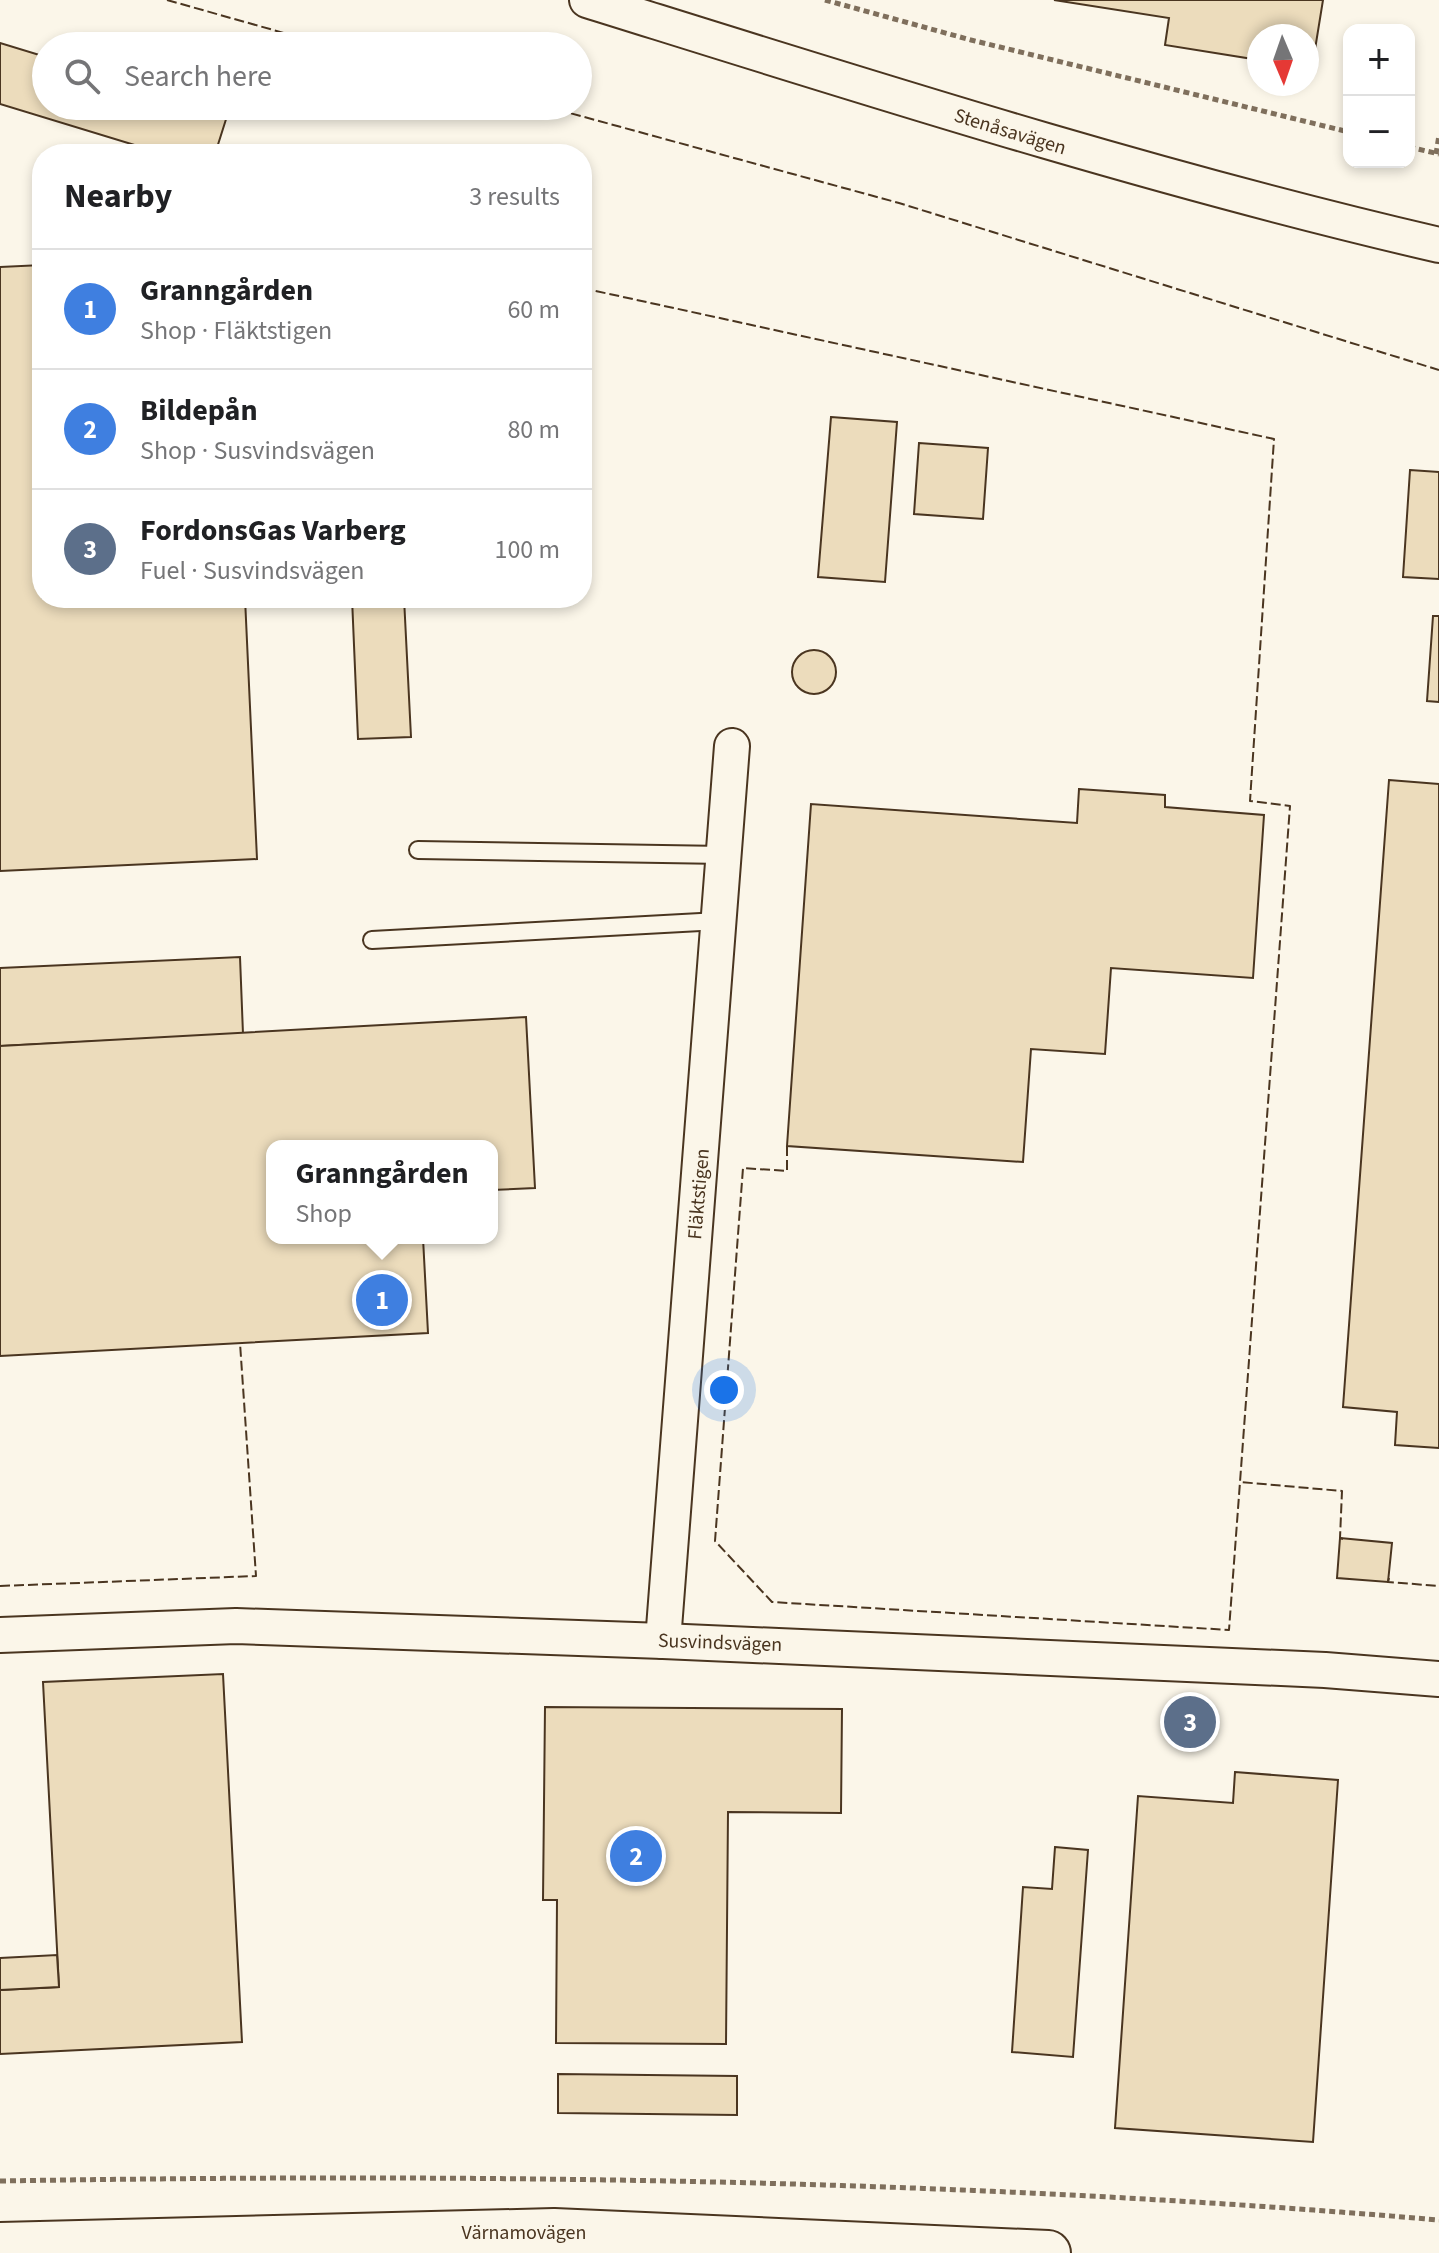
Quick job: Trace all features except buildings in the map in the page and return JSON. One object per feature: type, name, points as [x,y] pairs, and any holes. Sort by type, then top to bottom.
[{"type":"main road","name":"Värnamovägen","points":[[0,2245],[554,2231],[1048,2253]]},
{"type":"street","name":"Stenåsavägen","points":[[587,0],[1074,152],[1286,210],[1439,245]]},
{"type":"street","name":"Fläktstigen","points":[[663,1641],[732,746]]},
{"type":"street","name":"Susvindsvägen","points":[[0,1635],[236,1626],[1309,1669],[1439,1679]]},
{"type":"lane","points":[[418,850],[724,855]]},
{"type":"lane","points":[[372,940],[719,921]]},
{"type":"path","points":[[825,0],[971,40],[1343,131]]},
{"type":"path","points":[[1415,148],[1438,154],[1439,135]]},
{"type":"path","points":[[0,2181],[348,2175],[798,2185],[1088,2197],[1439,2220]]},
{"type":"fence","points":[[167,0],[280,32]]},
{"type":"fence","points":[[592,119],[899,203],[1439,370]]},
{"type":"fence","points":[[592,290],[1274,439],[1250,801],[1290,806],[1240,1482],[1342,1491],[1340,1538],[1343,1539]]},
{"type":"fence","points":[[787,1146],[787,1171],[743,1168],[715,1541],[772,1602],[1229,1630],[1240,1482]]},
{"type":"fence","points":[[0,1586],[256,1576],[240,1343]]},
{"type":"fence","points":[[1389,1578],[1388,1582],[1439,1586]]},
{"type":"place","name":"Granngården","points":[[382,1300]]},
{"type":"place","name":"FordonsGas Varberg","points":[[1190,1722]]},
{"type":"place","name":"Bildepån","points":[[636,1856]]}]
